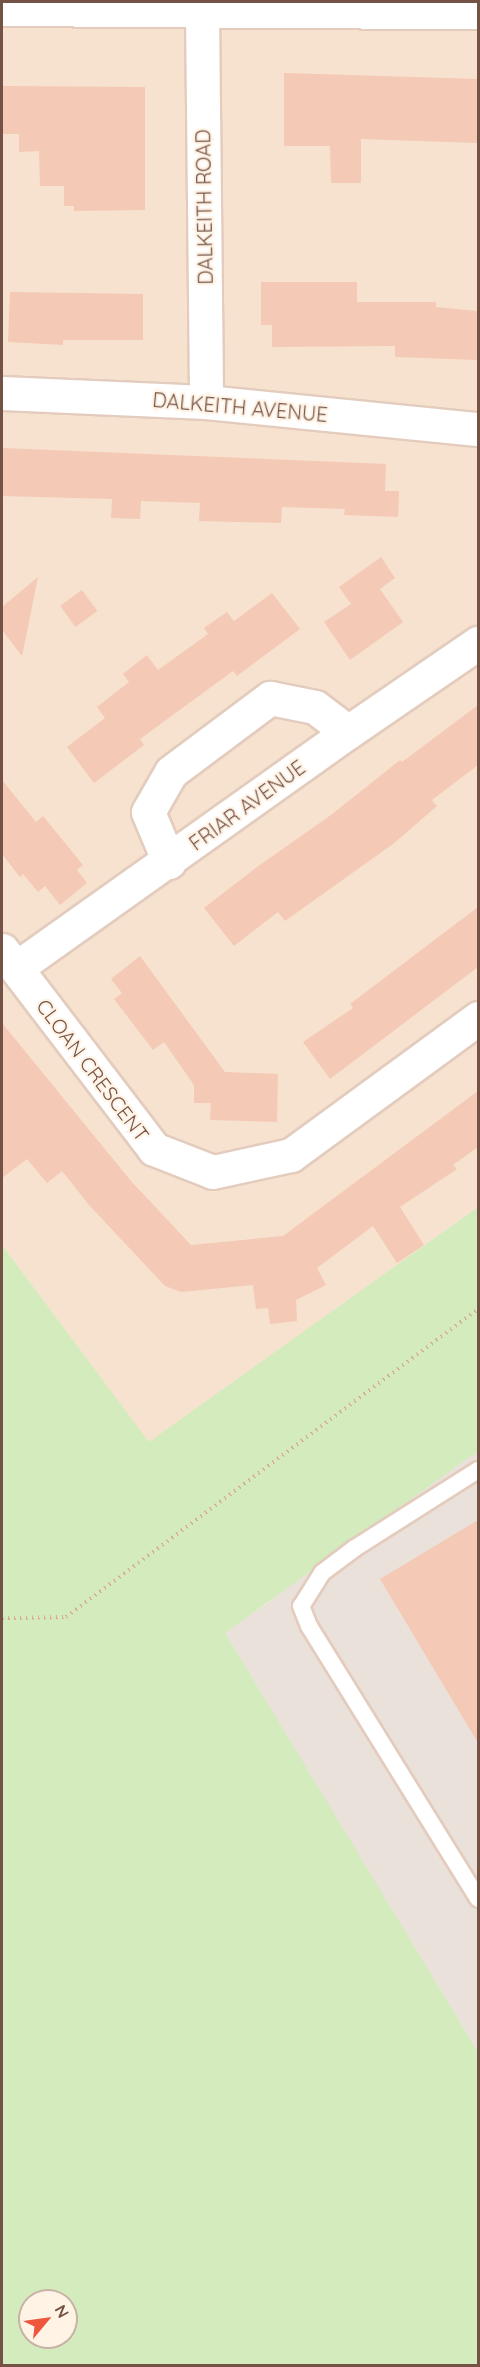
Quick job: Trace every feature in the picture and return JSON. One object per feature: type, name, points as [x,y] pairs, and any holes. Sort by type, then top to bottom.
[{"type":"street","points":[[2,9],[478,12]]},
{"type":"street","name":"DALKEITH ROAD","points":[[202,11],[206,402]]},
{"type":"street","name":"DALKEITH AVENUE","points":[[2,393],[206,402],[478,429]]},
{"type":"street","name":"FRIAR AVENUE","points":[[9,959],[169,862],[348,732],[478,643]]},
{"type":"street","points":[[169,862],[148,812],[171,772],[270,698],[315,707],[348,732]]},
{"type":"street","name":"CLOAN CRESCENT","points":[[9,959],[154,1149],[213,1172],[291,1155],[478,1018]]},
{"type":"lane","points":[[478,1470],[347,1554],[322,1573],[301,1606],[309,1626],[478,1899]]},
{"type":"path","points":[[2,1618],[66,1617],[478,1309]]},
{"type":"shaded area","points":[[2,2],[478,2],[478,1207],[149,1443],[2,1245]]},
{"type":"shaded area","points":[[478,1414],[478,2052],[224,1633],[273,1599]]},
{"type":"green space","points":[[478,1207],[478,1451],[225,1633],[478,2052],[478,2365],[2,2365],[2,1245],[149,1442]]},
{"type":"building","points":[[284,73],[478,79],[478,143],[361,139],[361,183],[331,183],[330,146],[284,146]]},
{"type":"building","points":[[2,86],[145,87],[145,210],[74,211],[74,206],[64,206],[64,186],[40,186],[39,151],[19,152],[19,134],[2,134]]},
{"type":"building","points":[[261,282],[357,282],[357,302],[436,302],[436,307],[478,311],[478,360],[395,357],[395,346],[272,347],[272,325],[261,325]]},
{"type":"building","points":[[10,292],[143,294],[143,340],[63,340],[63,345],[8,342]]},
{"type":"building","points":[[2,448],[386,464],[385,491],[399,491],[398,517],[344,515],[345,509],[282,507],[281,523],[199,521],[200,503],[141,501],[140,519],[111,518],[112,499],[2,496]]},
{"type":"building","points":[[381,557],[395,578],[380,589],[403,622],[350,660],[324,622],[351,604],[339,587]]},
{"type":"building","points":[[38,577],[22,656],[2,630],[2,607]]},
{"type":"building","points":[[82,590],[97,611],[75,627],[60,606]]},
{"type":"building","points":[[272,593],[300,629],[237,676],[233,671],[140,739],[144,745],[94,783],[67,747],[105,718],[97,707],[129,682],[123,674],[147,655],[158,670],[208,634],[204,628],[227,612],[234,621]]},
{"type":"building","points":[[478,705],[478,765],[432,800],[437,806],[393,844],[285,921],[278,912],[234,946],[204,908],[331,815],[400,760],[402,762]]},
{"type":"building","points":[[2,780],[36,822],[43,816],[83,865],[77,870],[87,883],[60,905],[45,886],[38,892],[23,874],[20,877],[2,854]]},
{"type":"building","points":[[478,907],[478,967],[330,1079],[303,1042],[353,1008],[350,1004]]},
{"type":"building","points":[[140,956],[225,1072],[278,1074],[277,1122],[210,1120],[211,1103],[194,1103],[194,1085],[164,1042],[153,1050],[114,999],[122,993],[111,979]]},
{"type":"building","points":[[2,1023],[131,1181],[191,1245],[283,1236],[478,1091],[478,1147],[453,1165],[457,1169],[400,1207],[424,1245],[397,1263],[373,1226],[317,1268],[326,1285],[296,1300],[297,1321],[270,1324],[268,1308],[256,1309],[253,1285],[181,1292],[165,1286],[89,1205],[62,1171],[47,1183],[27,1159],[2,1178]]},
{"type":"building","points":[[478,1520],[478,1743],[380,1579]]}]
